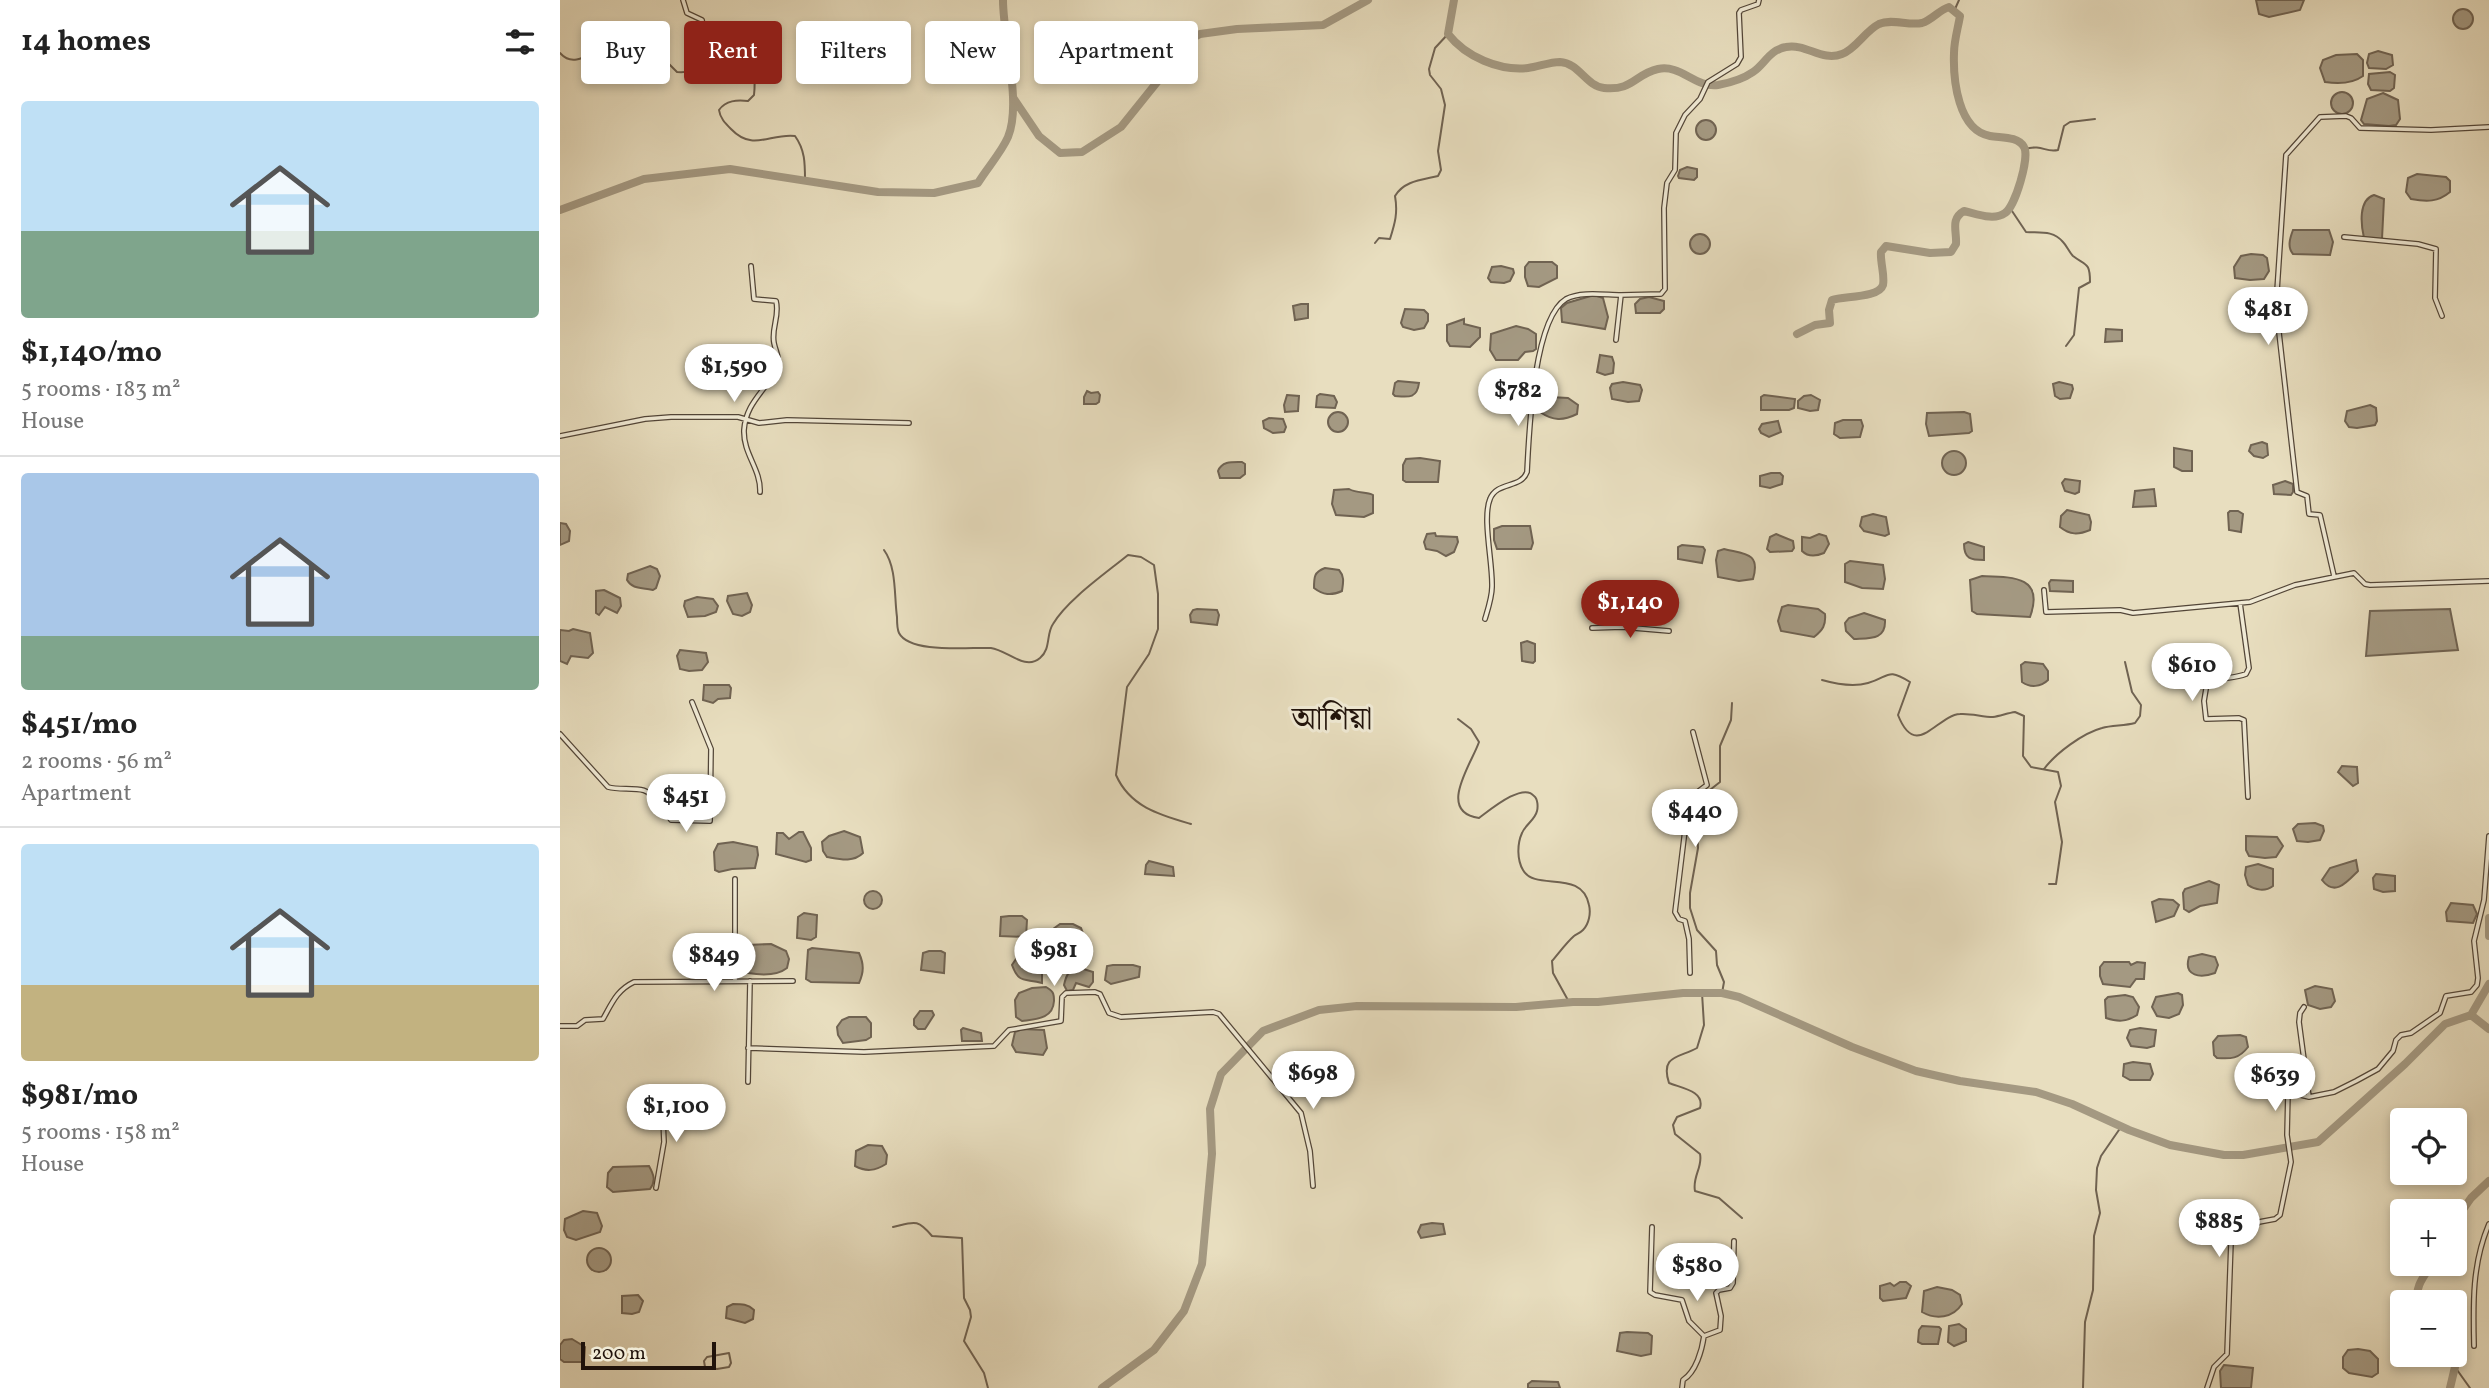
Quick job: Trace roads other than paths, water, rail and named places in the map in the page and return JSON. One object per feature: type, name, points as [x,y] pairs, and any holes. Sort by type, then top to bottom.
[{"type":"street","points":[[683,0],[687,13],[702,21]]},
{"type":"street","points":[[1485,619],[1492,589],[1489,499],[1498,487],[1520,481],[1525,478],[1527,472],[1534,376],[1544,333],[1559,307],[1566,300],[1577,296],[1652,296],[1661,294],[1665,289],[1664,208],[1667,183],[1675,170],[1676,133],[1685,115],[1700,100],[1708,82],[1737,64],[1741,57],[1739,13],[1758,4],[1759,0]]},
{"type":"street","points":[[2333,576],[2320,515],[2309,514],[2307,498],[2297,492],[2288,399],[2281,360],[2276,306],[2286,155],[2320,117],[2346,116],[2360,128],[2431,130],[2489,127]]},
{"type":"street","points":[[2344,237],[2418,244],[2436,249],[2435,298],[2442,316]]},
{"type":"street","points":[[751,265],[754,299],[776,301],[778,313],[774,342],[779,357],[775,372],[755,397],[746,419],[744,441],[761,480],[760,492]]},
{"type":"street","points":[[1616,340],[1621,295]]},
{"type":"street","points":[[560,436],[645,419],[724,416],[759,423],[787,420],[909,423]]},
{"type":"street","points":[[2044,590],[2046,612],[2120,610],[2133,613],[2250,603],[2295,584],[2354,573],[2365,584],[2370,585],[2489,580]]},
{"type":"street","points":[[1614,627],[1615,595]]},
{"type":"street","points":[[2240,603],[2249,668],[2246,674],[2239,677],[2214,679],[2207,683],[2204,701],[2206,719],[2244,720],[2248,797]]},
{"type":"street","points":[[1592,628],[1669,631]]},
{"type":"street","points":[[560,734],[608,787],[647,790],[653,794],[654,802],[663,806],[671,820],[710,821],[711,749],[692,702]]},
{"type":"street","points":[[1690,973],[1689,939],[1685,921],[1679,919],[1675,912],[1690,808],[1695,794],[1707,785],[1693,732]]},
{"type":"street","points":[[2258,1094],[2288,1092],[2309,1097],[2334,1092],[2378,1069],[2393,1051],[2396,1040],[2401,1035],[2411,1033],[2440,1013],[2446,996],[2471,992],[2477,985],[2478,978],[2474,941],[2484,900],[2489,836]]},
{"type":"street","points":[[735,879],[735,981]]},
{"type":"street","points":[[748,1082],[750,981]]},
{"type":"street","points":[[560,1026],[577,1026],[585,1020],[603,1019],[615,995],[624,986],[634,982],[793,981]]},
{"type":"street","points":[[748,1048],[864,1052],[994,1046],[1009,1030],[1061,1021],[1062,996],[1066,993],[1100,994],[1109,1013],[1121,1017],[1213,1012],[1219,1014],[1301,1113],[1310,1151],[1313,1186]]},
{"type":"street","points":[[2304,1007],[2299,1022],[2309,1097]]},
{"type":"street","points":[[2207,1388],[2214,1367],[2227,1354],[2231,1242],[2235,1236],[2252,1230],[2259,1222],[2275,1219],[2280,1215],[2291,1162],[2287,1135],[2288,1092]]},
{"type":"street","points":[[656,1188],[663,1142],[662,1097]]},
{"type":"street","points":[[2474,1346],[2474,1273],[2489,1224]]},
{"type":"street","points":[[1652,1227],[1650,1292],[1682,1300],[1689,1321],[1704,1336]]},
{"type":"street","points":[[1704,1336],[1720,1330],[1721,1316],[1716,1293],[1717,1290],[1730,1288],[1734,1283],[1734,1241]]},
{"type":"street","points":[[1682,1388],[1683,1380],[1688,1377],[1701,1355],[1704,1336]]},
{"type":"waterway","points":[[560,210],[644,179],[730,169],[878,192],[934,193],[978,183],[1005,143],[1012,123],[1013,89],[1003,0]]},
{"type":"waterway","points":[[1014,99],[1039,136],[1060,153],[1082,152],[1121,127],[1187,41],[1200,34],[1237,29],[1323,25],[1368,0]]},
{"type":"waterway","points":[[1454,0],[1448,34],[1474,56],[1495,65],[1517,68],[1567,63],[1592,83],[1604,88],[1628,85],[1650,71],[1666,68],[1702,83],[1718,85],[1749,74],[1771,54],[1786,47],[1793,46],[1835,56],[1847,52],[1874,27],[1884,22],[1922,23],[1949,7],[1960,16],[1954,64],[1957,90],[1964,114],[1979,132],[2014,139],[2024,147],[2025,161],[2013,202],[2001,215],[1985,216],[1964,211],[1960,214],[1955,226],[1956,244],[1951,252],[1930,253],[1886,246],[1881,252],[1883,285],[1880,289],[1868,294],[1832,300],[1829,310],[1830,323],[1815,325],[1797,334]]},
{"type":"waterway","points":[[1955,9],[1959,0]]},
{"type":"waterway","points":[[560,53],[569,59],[579,59],[599,49],[604,32],[624,32],[630,49],[634,51],[646,41],[651,41],[658,57],[664,59],[677,72],[686,72],[697,68],[713,43],[723,46],[752,43],[755,48],[754,95],[748,101],[728,102],[719,110],[720,116],[739,136],[754,141],[795,136],[803,152],[805,180]]},
{"type":"waterway","points":[[1375,243],[1379,238],[1390,239],[1396,218],[1395,196],[1399,191],[1414,182],[1438,176],[1441,170],[1438,151],[1445,105],[1441,89],[1430,75],[1429,69],[1435,48],[1448,34]]},
{"type":"waterway","points":[[2025,149],[2036,147],[2058,150],[2064,126],[2070,122],[2095,119]]},
{"type":"waterway","points":[[2010,208],[2026,232],[2046,233],[2059,238],[2073,256],[2088,268],[2090,282],[2079,288],[2074,335],[2066,346]]},
{"type":"waterway","points":[[884,550],[893,574],[898,630],[905,640],[927,647],[991,648],[1028,662],[1040,658],[1043,654],[1051,628],[1059,615],[1128,555],[1141,557],[1154,565],[1158,594],[1158,629],[1149,654],[1127,687],[1116,775],[1129,795],[1147,808],[1191,824]]},
{"type":"waterway","points":[[2044,769],[2063,750],[2087,734],[2106,727],[2135,723],[2140,716],[2141,705],[2132,692],[2125,662]]},
{"type":"waterway","points":[[1822,680],[1857,685],[1892,674],[1902,677],[1910,682],[1898,715],[1912,734],[1927,732],[1951,716],[1960,714],[1993,717],[2015,712],[2024,716],[2023,756],[2031,767],[2058,772],[2061,786],[2055,802],[2062,842],[2056,884],[2049,884]]},
{"type":"waterway","points":[[1722,993],[1724,982],[1717,965],[1716,951],[1697,930],[1690,908],[1690,893],[1698,848],[1696,801],[1720,782],[1720,746],[1731,720],[1732,703]]},
{"type":"waterway","points":[[1458,719],[1471,729],[1479,742],[1460,786],[1460,807],[1466,814],[1479,818],[1498,804],[1522,792],[1534,796],[1538,805],[1537,811],[1523,830],[1519,842],[1519,857],[1523,870],[1537,880],[1568,883],[1585,894],[1590,908],[1587,925],[1552,961],[1553,973],[1569,1002]]},
{"type":"waterway","points":[[2489,918],[2489,936]]},
{"type":"waterway","points":[[1102,1388],[1154,1350],[1184,1311],[1202,1264],[1212,1154],[1210,1109],[1221,1074],[1263,1031],[1319,1010],[1357,1006],[1516,1007],[1683,993],[1722,993],[1739,997],[1852,1047],[1916,1071],[1960,1081],[2036,1092],[2170,1145],[2224,1155],[2243,1155],[2318,1142],[2445,1024],[2471,1015],[2489,984]]},
{"type":"waterway","points":[[1702,993],[1704,1025],[1697,1048],[1673,1059],[1667,1067],[1669,1083],[1696,1094],[1701,1102],[1700,1108],[1677,1117],[1673,1125],[1675,1134],[1700,1154],[1695,1191],[1719,1198],[1742,1218]]},
{"type":"waterway","points":[[2471,1015],[2489,1029]]},
{"type":"waterway","points":[[2083,1388],[2085,1322],[2093,1290],[2094,1236],[2100,1213],[2096,1190],[2097,1168],[2101,1156],[2121,1127]]},
{"type":"waterway","points":[[2467,1204],[2489,1181]]},
{"type":"waterway","points":[[893,1227],[915,1223],[923,1226],[932,1236],[962,1238],[964,1298],[971,1317],[964,1341],[984,1373],[988,1388]]},
{"type":"waterway","points":[[2418,1290],[2424,1276]]},
{"type":"waterway","points":[[729,1353],[729,1367],[705,1367],[704,1361],[707,1357],[729,1353]]},
{"type":"waterway","points":[[2455,1367],[2470,1388]]},
{"type":"waterway","points":[[2450,1388],[2455,1367]]},
{"type":"district","name":"আশিয়া","points":[[1332,718]]}]
